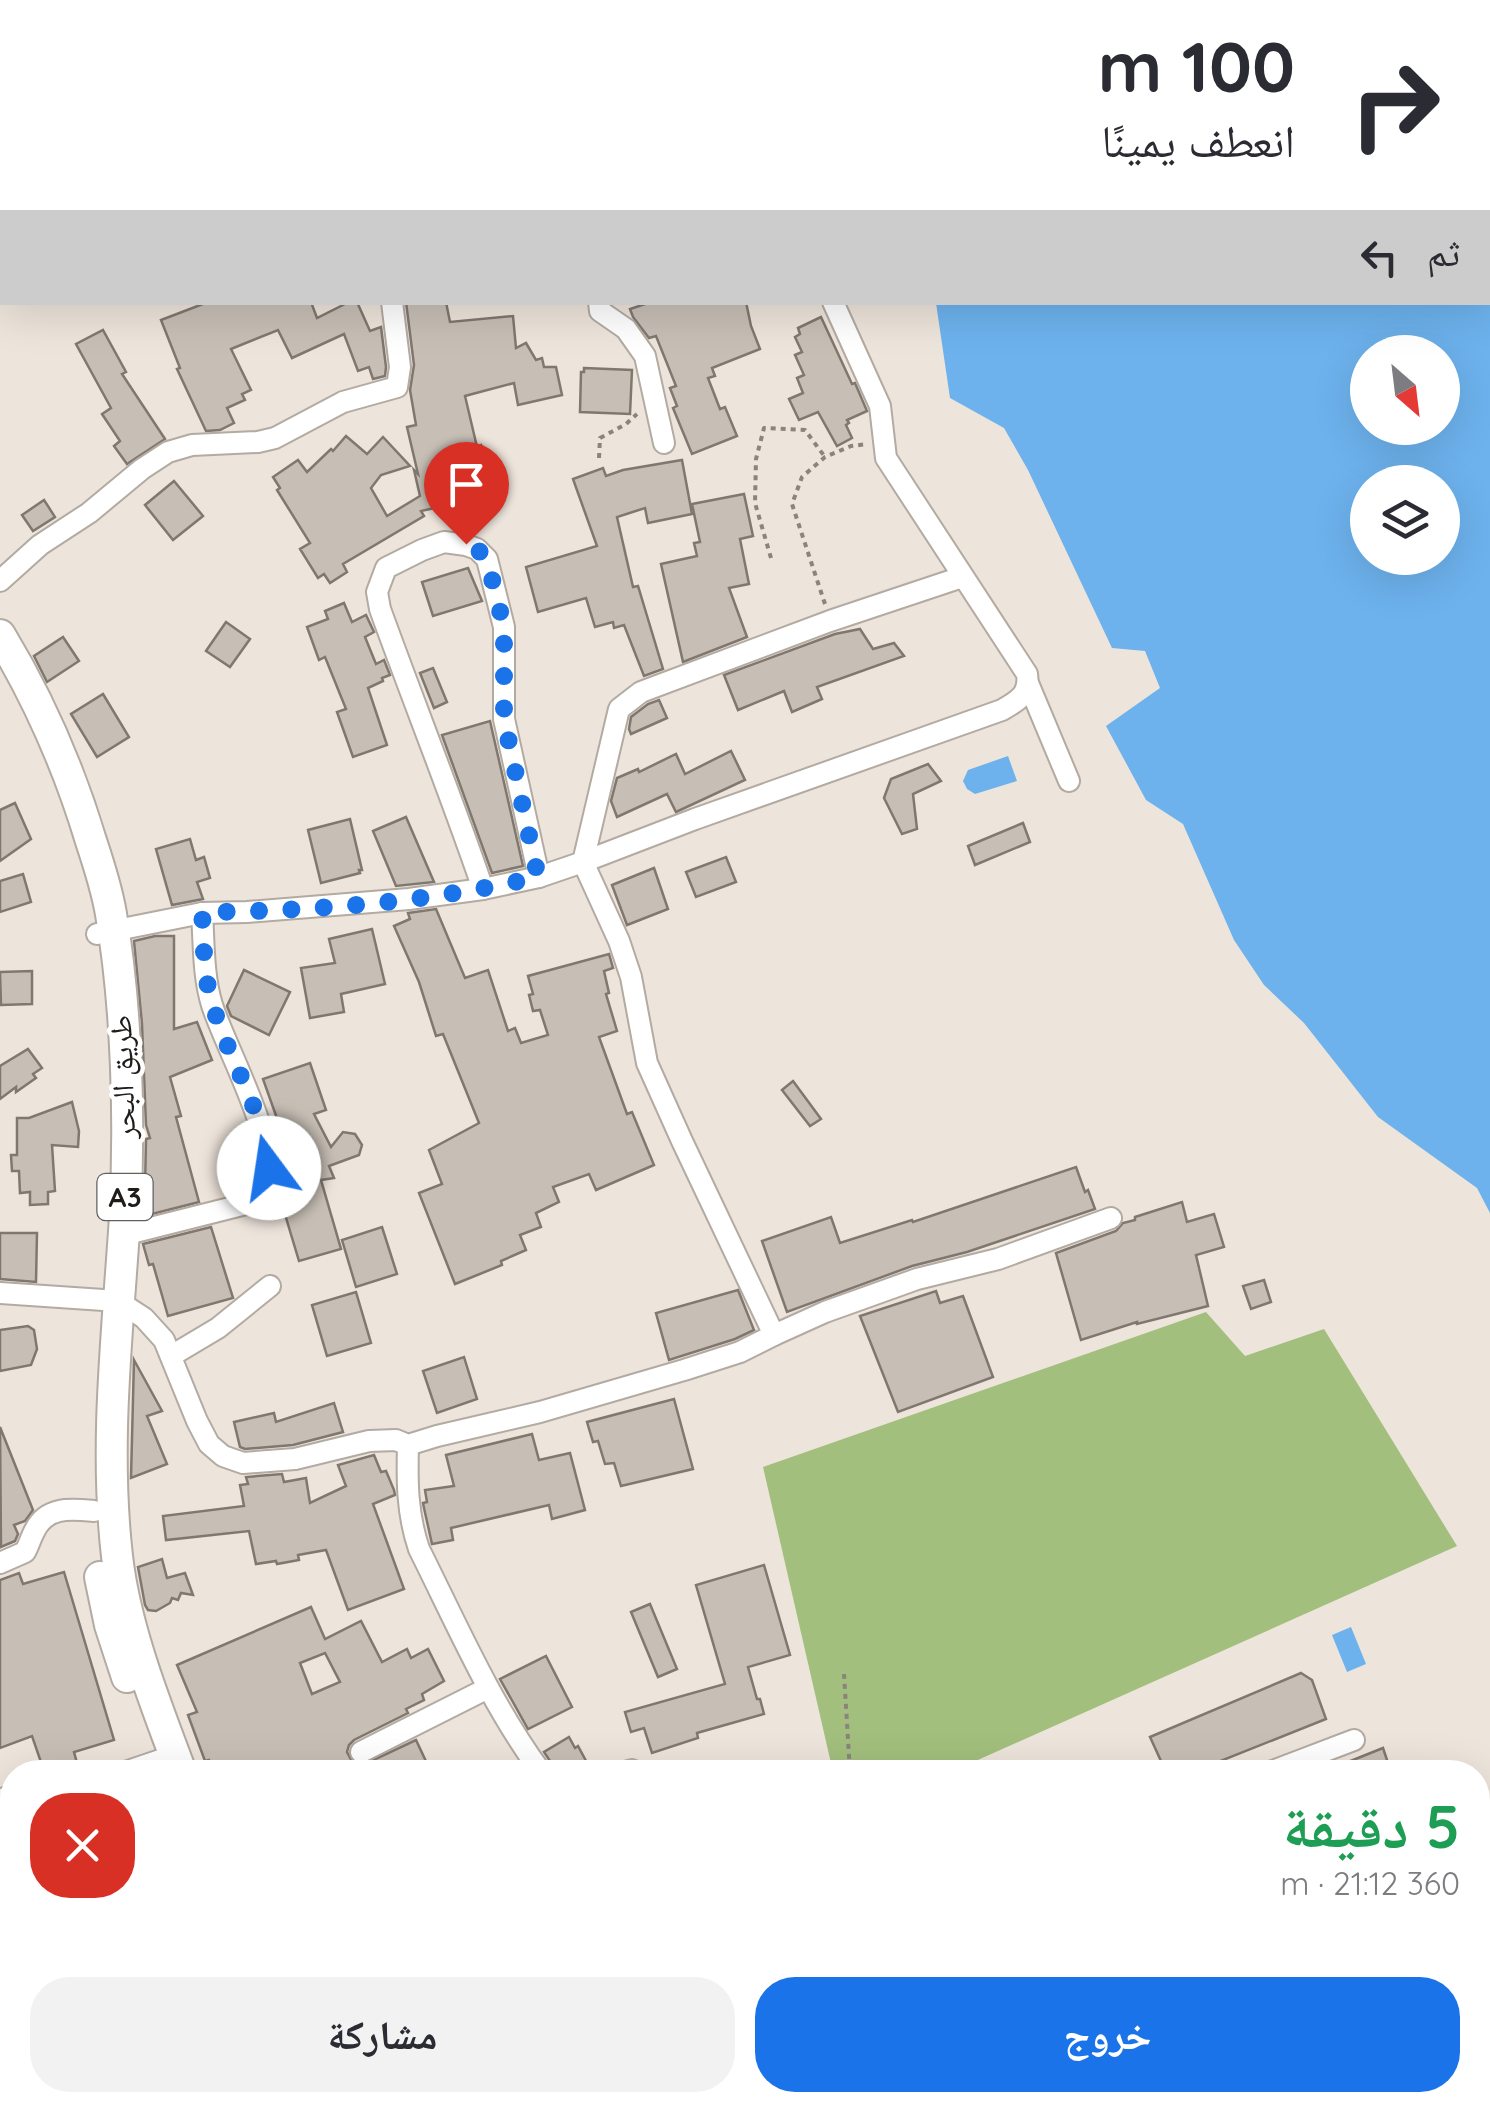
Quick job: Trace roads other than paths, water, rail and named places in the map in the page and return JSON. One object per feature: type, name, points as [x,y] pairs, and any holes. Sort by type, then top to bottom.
[{"type":"highway","name":"طريق البحر","points":[[0,635],[67,766],[103,879],[111,1206],[111,1501],[117,1558],[167,1760]]},
{"type":"highway","name":"طريق البحر","points":[[0,659],[39,736],[105,933],[124,1068],[123,1235],[110,1300],[95,1429],[94,1511],[98,1563],[110,1625],[166,1760]]},
{"type":"street","points":[[0,581],[40,545],[168,452],[192,445],[275,438],[344,402],[397,387],[400,367],[392,305]]},
{"type":"street","points":[[599,305],[600,311],[626,329],[645,356],[664,443]]},
{"type":"street","points":[[834,305],[880,406],[886,458],[1027,674],[1069,781]]},
{"type":"street","points":[[483,889],[377,592],[386,568],[444,542],[477,549],[487,559],[495,584],[504,627],[504,719],[538,877]]},
{"type":"street","points":[[774,1335],[647,1062],[619,942],[584,862],[618,709],[640,692],[830,620],[962,576]]},
{"type":"street","points":[[105,933],[202,912],[336,906],[483,889],[538,877],[1002,710],[1022,697],[1028,683]]},
{"type":"street","points":[[123,1235],[258,1202],[267,1192],[265,1142],[208,988],[202,912]]},
{"type":"street","points":[[0,1293],[110,1300],[154,1326],[214,1450],[230,1460],[254,1464],[369,1441],[396,1440],[408,1445],[540,1412],[740,1352],[825,1312],[917,1279],[998,1259],[1110,1218]]},
{"type":"street","points":[[171,1356],[218,1328],[270,1286]]},
{"type":"street","points":[[408,1445],[406,1488],[419,1549],[488,1688],[532,1760]]},
{"type":"street","points":[[0,1563],[24,1552],[36,1526],[50,1513],[67,1509],[94,1511]]},
{"type":"street","points":[[362,1752],[488,1688]]},
{"type":"street","points":[[1302,1760],[1354,1740]]},
{"type":"water","points":[[936,305],[1490,305],[1490,1213],[1477,1188],[1378,1117],[1304,1023],[1264,985],[1234,940],[1183,824],[1146,800],[1106,726],[1160,688],[1145,651],[1112,648],[1028,470],[1004,428],[950,398]]},
{"type":"water","points":[[1008,756],[1017,781],[975,794],[967,789],[963,781],[968,770]]},
{"type":"water","points":[[1351,1627],[1366,1664],[1347,1672],[1332,1635]]}]
